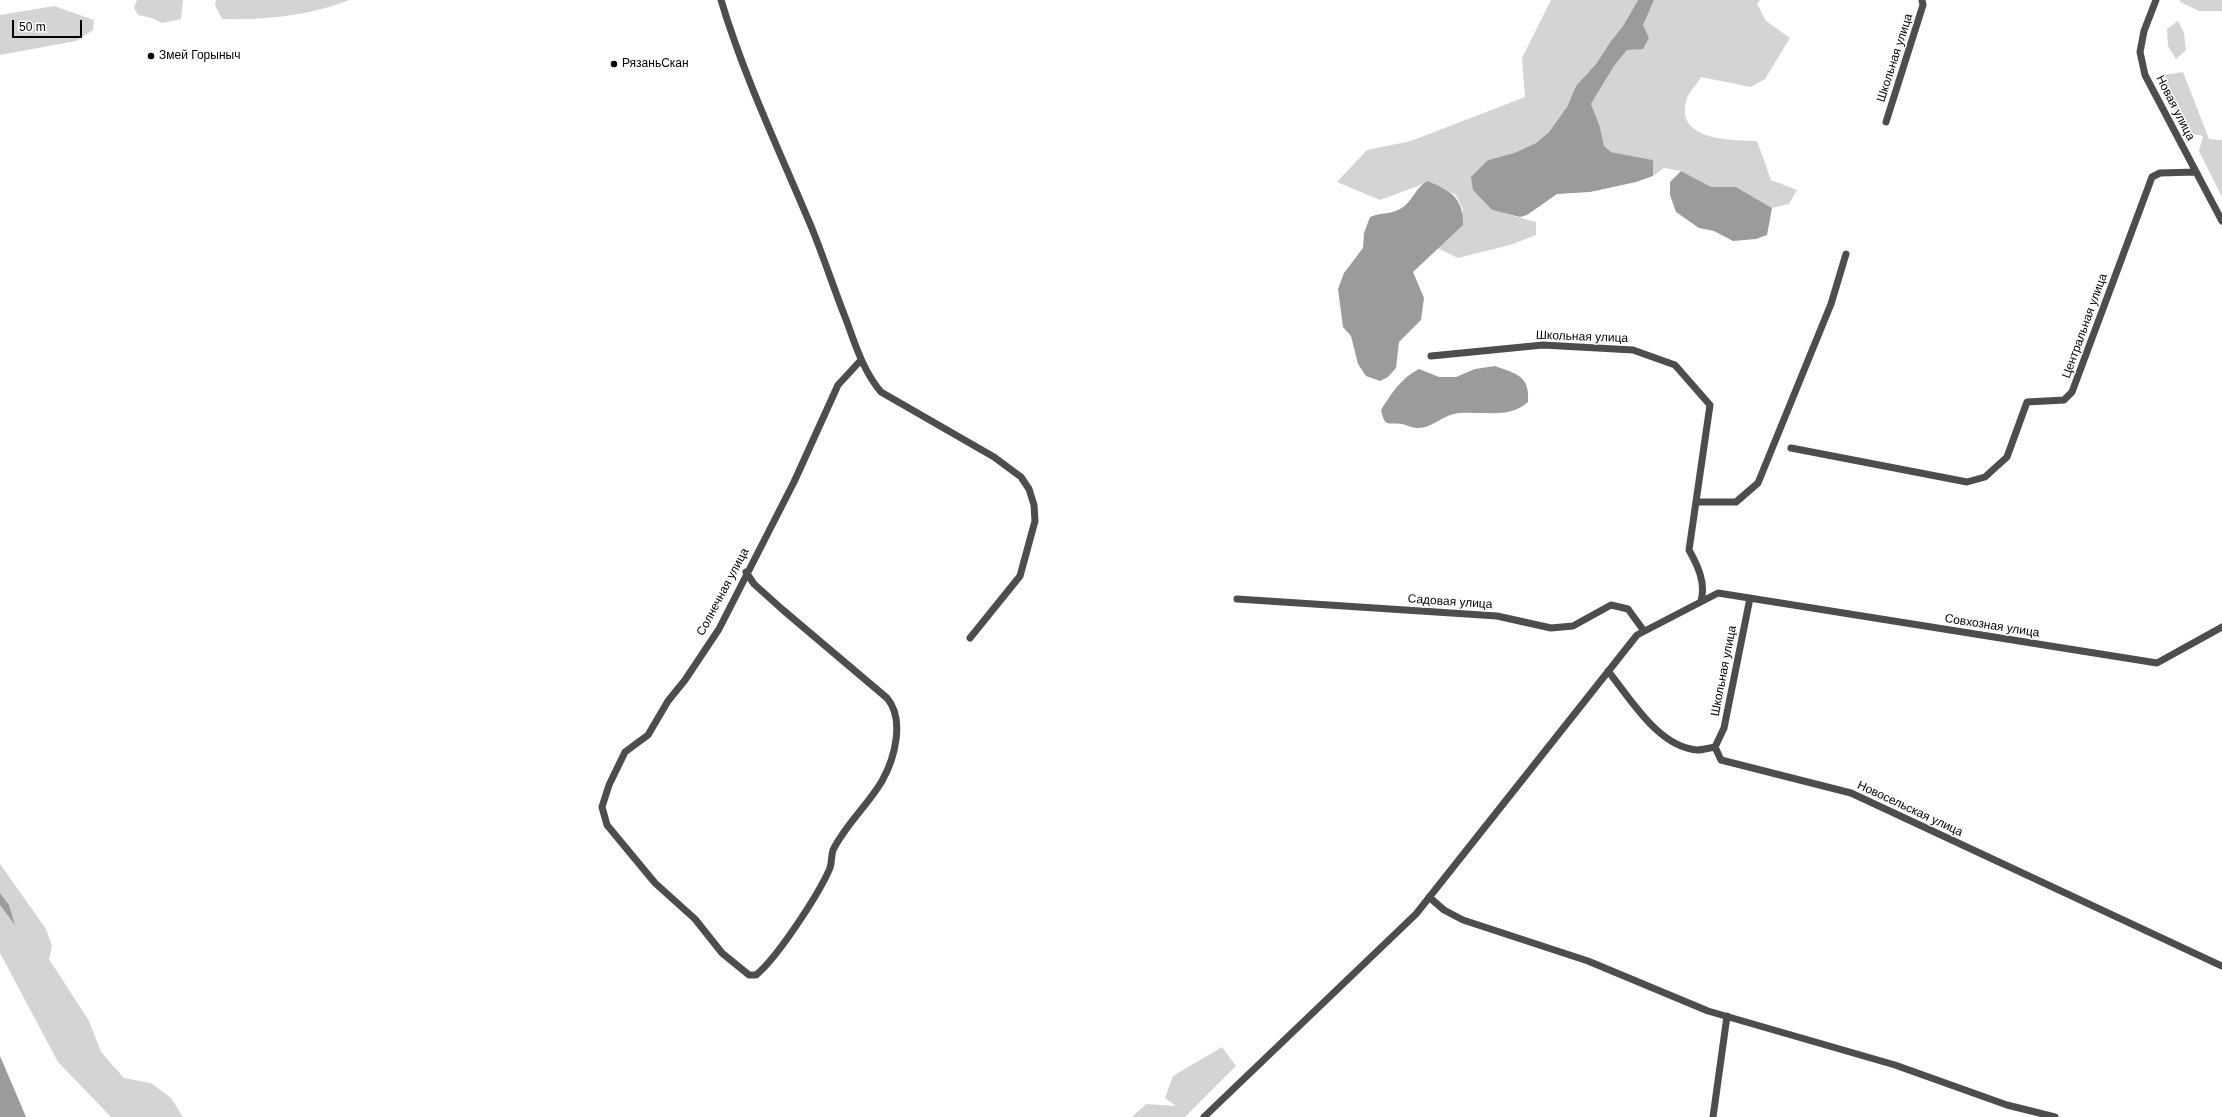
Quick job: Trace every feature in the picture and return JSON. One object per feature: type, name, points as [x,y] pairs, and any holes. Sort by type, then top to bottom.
[{"type":"street","points":[[721,0],[748,78],[813,232],[861,360],[871,381],[881,392],[994,457],[1021,477],[1029,489],[1034,505],[1035,521],[1020,576],[970,638]]},
{"type":"street","name":"Школьная улица","points":[[1886,122],[1923,5],[1922,0]]},
{"type":"street","name":"Новая улица","points":[[2156,0],[2144,31],[2140,52],[2145,75],[2222,220]]},
{"type":"street","name":"Центральная улица","points":[[1791,448],[1967,482],[1985,477],[2007,457],[2027,402],[2064,400],[2072,392],[2152,177],[2160,173],[2196,172]]},
{"type":"street","points":[[1696,502],[1736,502],[1758,483],[1831,304],[1846,254]]},
{"type":"street","name":"Школьная улица","points":[[1431,356],[1543,345],[1633,350],[1675,365],[1710,405],[1689,550],[1700,568],[1703,594],[1701,601]]},
{"type":"street","name":"Солнечная улица","points":[[746,572],[754,584],[887,698],[894,707],[896,716],[896,743],[882,781],[843,834],[832,852],[831,866],[818,892],[768,962],[756,975],[750,976],[722,953],[695,919],[655,883],[606,825],[602,807],[609,785],[625,752],[648,736],[668,701],[685,680],[719,629],[746,572],[794,482],[838,386],[861,360]]},
{"type":"street","name":"Совхозная улица","points":[[1204,1117],[1416,914],[1637,635],[1701,601],[1718,593],[2157,663],[2222,628]]},
{"type":"street","name":"Школьная улица","points":[[1715,747],[1724,728],[1750,598]]},
{"type":"street","name":"Садовая улица","points":[[1237,599],[1497,616],[1551,628],[1574,626],[1611,605],[1628,609],[1644,631]]},
{"type":"street","points":[[1608,671],[1656,731],[1681,745],[1697,750],[1715,747]]},
{"type":"street","name":"Новосельская улица","points":[[1715,747],[1721,760],[1851,793],[2222,966]]},
{"type":"street","points":[[1429,897],[1444,910],[1463,920],[1588,961],[1708,1011],[1896,1065],[2007,1105],[2055,1117]]},
{"type":"street","points":[[1714,1117],[1727,1016]]},
{"type":"shaded area","points":[[137,0],[183,0],[181,19],[162,23],[152,18],[138,15],[134,8]]},
{"type":"shaded area","points":[[216,0],[349,0],[319,10],[287,16],[254,19],[222,19],[215,5]]},
{"type":"shaded area","points":[[1551,0],[1638,0],[1623,26],[1596,64],[1576,86],[1567,107],[1549,132],[1536,143],[1514,153],[1488,160],[1473,190],[1492,210],[1536,222],[1536,235],[1510,245],[1458,258],[1437,248],[1448,238],[1463,210],[1456,195],[1427,181],[1418,186],[1380,200],[1337,182],[1367,150],[1411,141],[1525,97],[1522,58]]},
{"type":"shaded area","points":[[1638,0],[1654,0],[1643,25],[1649,38],[1643,49],[1627,50],[1614,66],[1591,104],[1600,127],[1604,146],[1611,152],[1653,160],[1653,176],[1636,182],[1590,192],[1557,194],[1527,215],[1520,217],[1492,210],[1473,190],[1471,177],[1488,160],[1514,153],[1536,143],[1549,132],[1567,107],[1576,86],[1596,64],[1623,26]]},
{"type":"shaded area","points":[[1654,0],[1760,0],[1757,4],[1766,21],[1790,38],[1765,79],[1751,87],[1701,77],[1687,98],[1685,112],[1688,123],[1696,130],[1707,135],[1733,140],[1757,141],[1771,180],[1797,190],[1789,204],[1772,208],[1736,187],[1711,187],[1681,171],[1664,168],[1653,176],[1653,160],[1611,152],[1604,146],[1600,127],[1591,104],[1614,66],[1627,50],[1643,48],[1649,38],[1642,25]]},
{"type":"shaded area","points":[[2180,0],[2222,0],[2222,11],[2199,11],[2180,2]]},
{"type":"shaded area","points":[[54,6],[94,20],[93,30],[76,41],[0,55],[0,15]]},
{"type":"shaded area","points":[[2178,21],[2184,33],[2186,50],[2176,59],[2168,46],[2167,29]]},
{"type":"shaded area","points":[[2183,72],[2209,139],[2222,140],[2222,197],[2199,151],[2203,136],[2183,132],[2164,75]]},
{"type":"shaded area","points":[[1681,171],[1711,187],[1736,187],[1772,208],[1767,235],[1756,239],[1733,241],[1714,231],[1699,228],[1676,212],[1670,195],[1670,182]]},
{"type":"shaded area","points":[[1427,181],[1443,188],[1454,196],[1461,208],[1463,225],[1413,272],[1424,298],[1421,320],[1399,342],[1396,368],[1388,377],[1380,381],[1366,376],[1358,364],[1351,336],[1343,327],[1338,289],[1344,273],[1363,248],[1364,233],[1370,217],[1395,211],[1403,207]]},
{"type":"shaded area","points":[[1495,366],[1516,374],[1524,381],[1527,387],[1528,402],[1513,411],[1449,415],[1423,428],[1387,423],[1384,420],[1381,410],[1397,386],[1413,372],[1419,369],[1439,377],[1456,377],[1475,369]]},
{"type":"shaded area","points":[[0,864],[46,929],[52,946],[49,959],[89,1021],[101,1052],[124,1078],[151,1083],[171,1098],[183,1117],[111,1117],[58,1062],[0,953],[0,905],[14,923],[9,905],[0,893]]},
{"type":"shaded area","points":[[0,893],[9,905],[15,925],[0,905]]},
{"type":"shaded area","points":[[1222,1047],[1236,1066],[1185,1117],[1132,1117],[1146,1104],[1176,1106],[1165,1098],[1173,1076]]},
{"type":"shaded area","points":[[0,1056],[26,1117],[0,1117]]},
{"type":"place","name":"Змей Горыныч","points":[[151,56]]},
{"type":"place","name":"РязаньСкан","points":[[614,64]]}]
